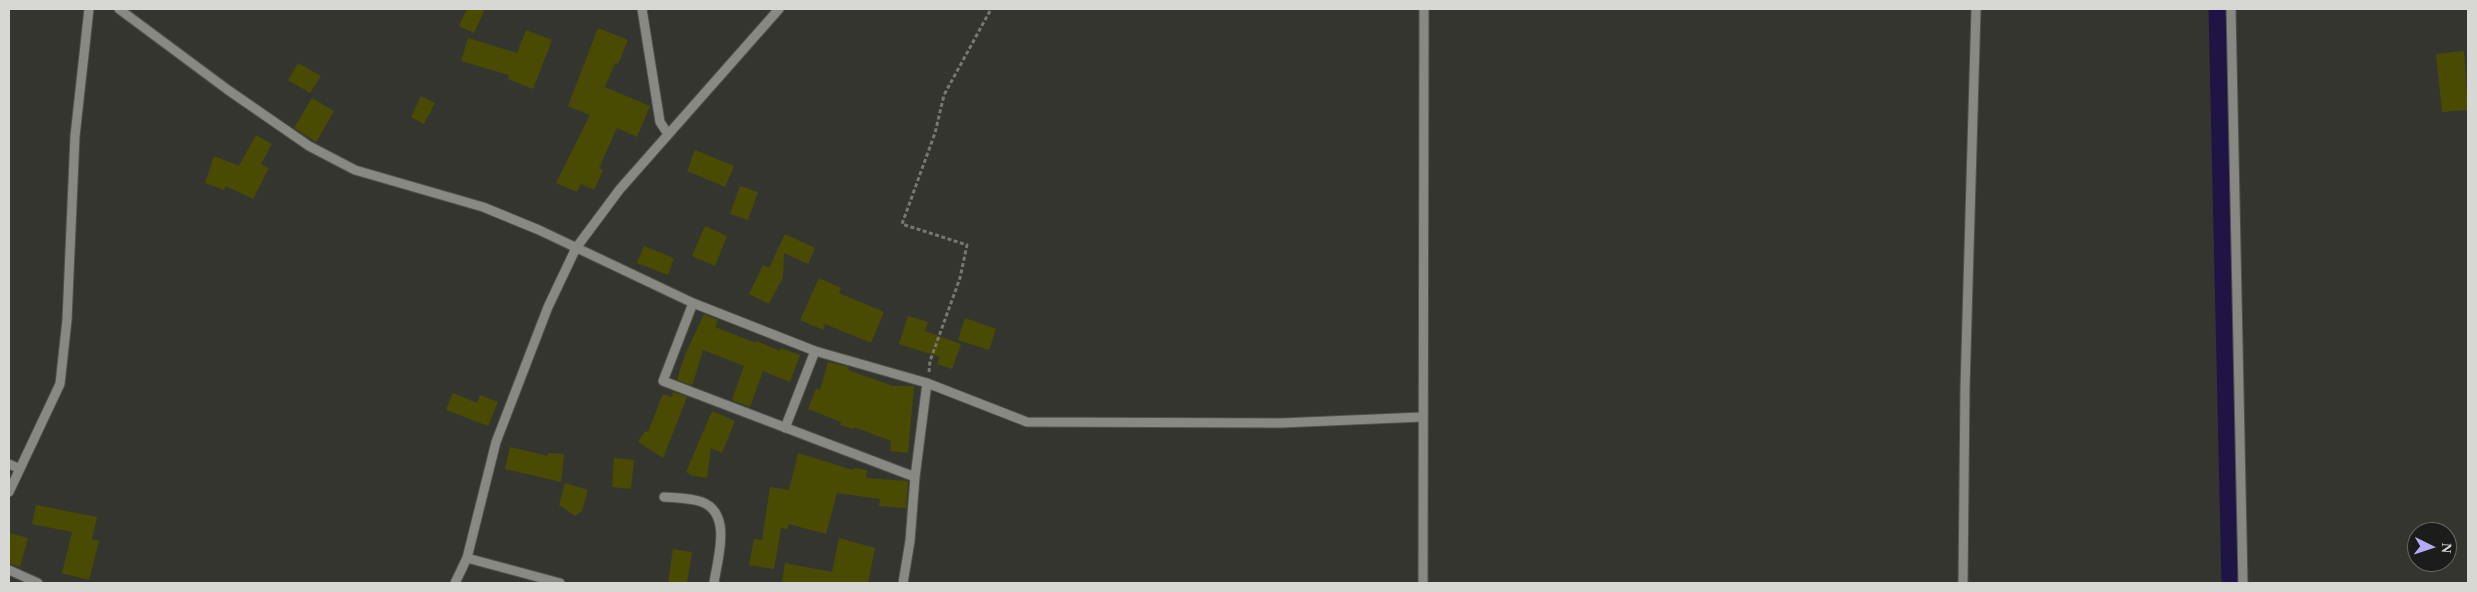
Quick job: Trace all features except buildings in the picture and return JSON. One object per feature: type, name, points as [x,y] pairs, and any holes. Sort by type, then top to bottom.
[{"type":"street","points":[[9,492],[60,384],[67,320],[75,136],[89,9]]},
{"type":"street","points":[[120,9],[228,90],[308,146],[355,170],[483,207],[539,230],[693,303],[815,351],[927,383],[1027,422],[1281,423],[1422,417]]},
{"type":"street","points":[[642,9],[660,122],[668,134]]},
{"type":"street","points":[[455,583],[467,558],[496,442],[548,307],[576,248],[620,189],[779,9]]},
{"type":"street","points":[[1423,583],[1424,9]]},
{"type":"street","points":[[1963,583],[1965,388],[1976,9]]},
{"type":"street","points":[[2231,9],[2243,583]]},
{"type":"street","points":[[693,303],[663,381],[915,477]]},
{"type":"street","points":[[785,428],[815,351]]},
{"type":"street","points":[[903,583],[910,541],[915,477],[927,383]]},
{"type":"street","points":[[9,464],[20,469]]},
{"type":"street","points":[[664,497],[703,502],[716,512],[721,530],[714,583]]},
{"type":"street","points":[[467,558],[560,583]]},
{"type":"street","points":[[9,570],[38,583]]},
{"type":"path","points":[[927,383],[930,361],[960,278],[968,245],[902,224],[935,133],[944,95],[991,9]]},
{"type":"waterway","points":[[2218,9],[2231,583]]}]
